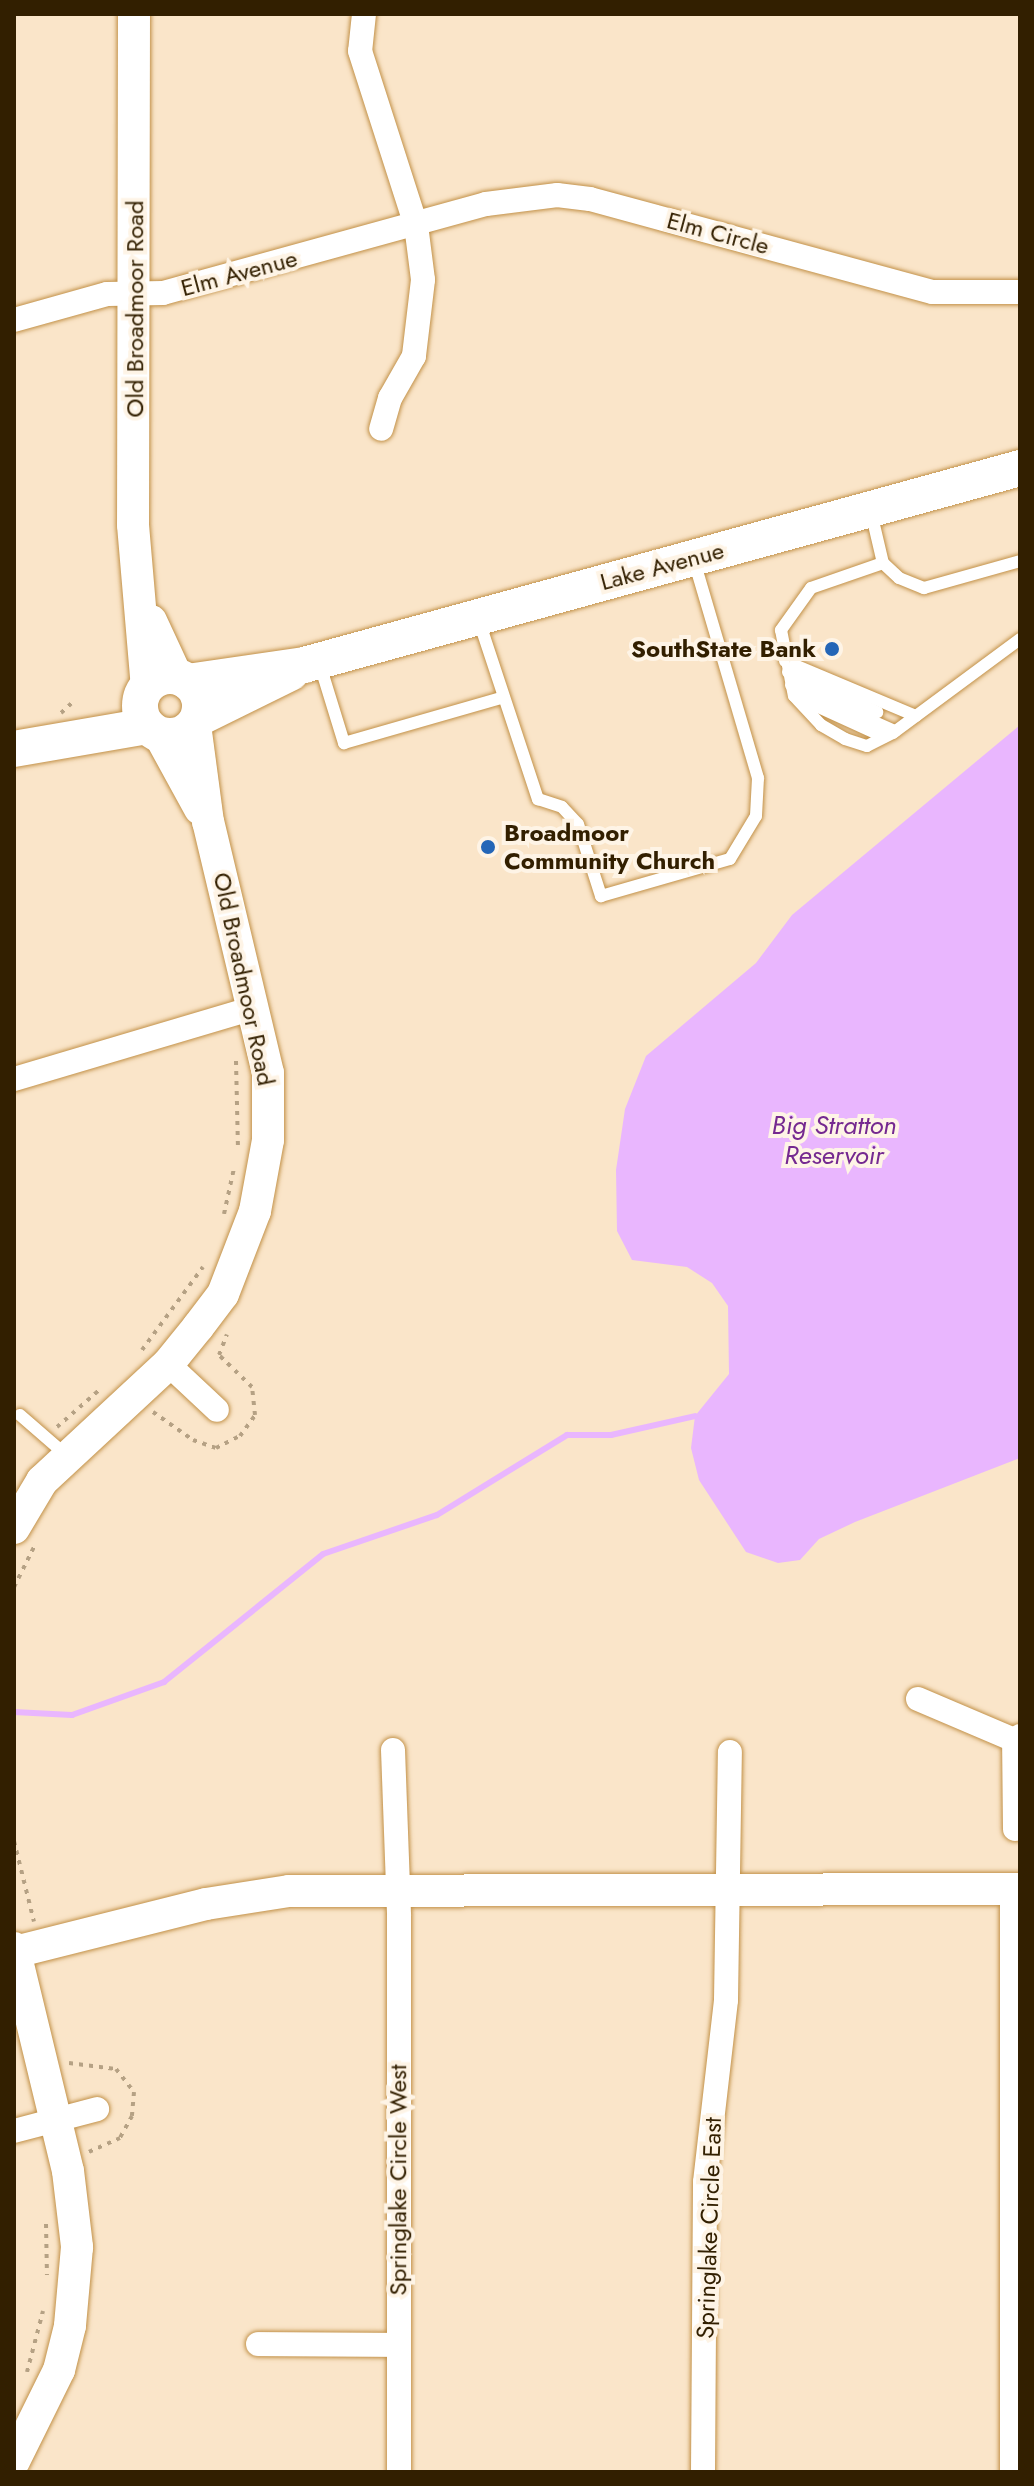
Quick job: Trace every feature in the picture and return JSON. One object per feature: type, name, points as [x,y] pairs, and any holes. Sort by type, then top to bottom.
[{"type":"main road","name":"Lake Avenue","points":[[21,747],[77,720],[311,663],[1020,468]]},
{"type":"main road","name":"Lake Avenue","points":[[160,701],[179,735],[197,721],[311,663]]},
{"type":"street","name":"Old Broadmoor Road","points":[[134,14],[137,291],[133,525],[160,701],[208,822]]},
{"type":"street","points":[[364,14],[360,51],[416,225],[423,280],[421,327],[381,429]]},
{"type":"street","name":"Elm Circle","points":[[416,225],[524,196],[568,196],[933,292],[1020,292]]},
{"type":"street","name":"Elm Avenue","points":[[14,320],[107,294],[137,291],[163,293],[416,225]]},
{"type":"street","name":"Old Broadmoor Road","points":[[27,1532],[56,1446],[223,1294],[255,1211],[270,1106],[242,1011],[208,822],[197,721]]},
{"type":"street","points":[[14,1079],[242,1011]]},
{"type":"street","points":[[153,1360],[217,1410]]},
{"type":"street","points":[[918,1699],[1017,1738],[1015,1829]]},
{"type":"street","name":"Springlake Circle West","points":[[393,1750],[399,2472]]},
{"type":"street","name":"Springlake Circle East","points":[[703,2472],[705,2182],[726,2000],[730,1752]]},
{"type":"street","points":[[14,2461],[59,2370],[76,2286],[75,2203],[14,1950],[245,1896],[396,1887],[1016,1889],[1012,2472]]},
{"type":"street","points":[[14,2131],[97,2109]]},
{"type":"street","points":[[258,2344],[398,2345]]},
{"type":"lane","points":[[871,509],[883,563],[899,578],[924,588],[1020,561]]},
{"type":"lane","points":[[478,617],[538,799],[562,807],[578,824],[601,896],[730,859],[756,816],[758,778],[693,558]]},
{"type":"lane","points":[[883,563],[811,588],[781,630],[790,678],[821,725],[845,739],[867,746],[895,731],[1020,639]]},
{"type":"lane","points":[[311,663],[344,743],[504,697]]},
{"type":"lane","points":[[790,678],[916,716]]},
{"type":"lane","points":[[790,678],[895,731]]},
{"type":"lane","points":[[20,1415],[56,1446]]},
{"type":"path","points":[[223,1219],[238,1149],[242,1011]]},
{"type":"path","points":[[153,1360],[206,1262]]},
{"type":"path","points":[[143,1420],[154,1411],[193,1440],[216,1448],[240,1436],[255,1415],[252,1387],[219,1355],[228,1331]]},
{"type":"path","points":[[56,1446],[107,1384]]},
{"type":"path","points":[[14,1587],[27,1532]]},
{"type":"path","points":[[46,2207],[47,2283]]},
{"type":"path","points":[[26,2376],[47,2299]]},
{"type":"water","name":"Big Stratton Reservoir","points":[[1020,725],[1020,1458],[855,1522],[819,1539],[800,1560],[778,1563],[746,1552],[699,1480],[691,1448],[695,1416],[729,1374],[728,1306],[712,1283],[687,1267],[632,1260],[617,1231],[616,1170],[625,1109],[646,1056],[756,963],[792,915]]},
{"type":"waterway","points":[[14,1712],[72,1715],[164,1682],[323,1554],[437,1515],[567,1435],[611,1435],[695,1416]]},
{"type":"place","name":"SouthState Bank","points":[[832,649]]},
{"type":"place","name":"Broadmoor Community Church","points":[[488,847]]}]
